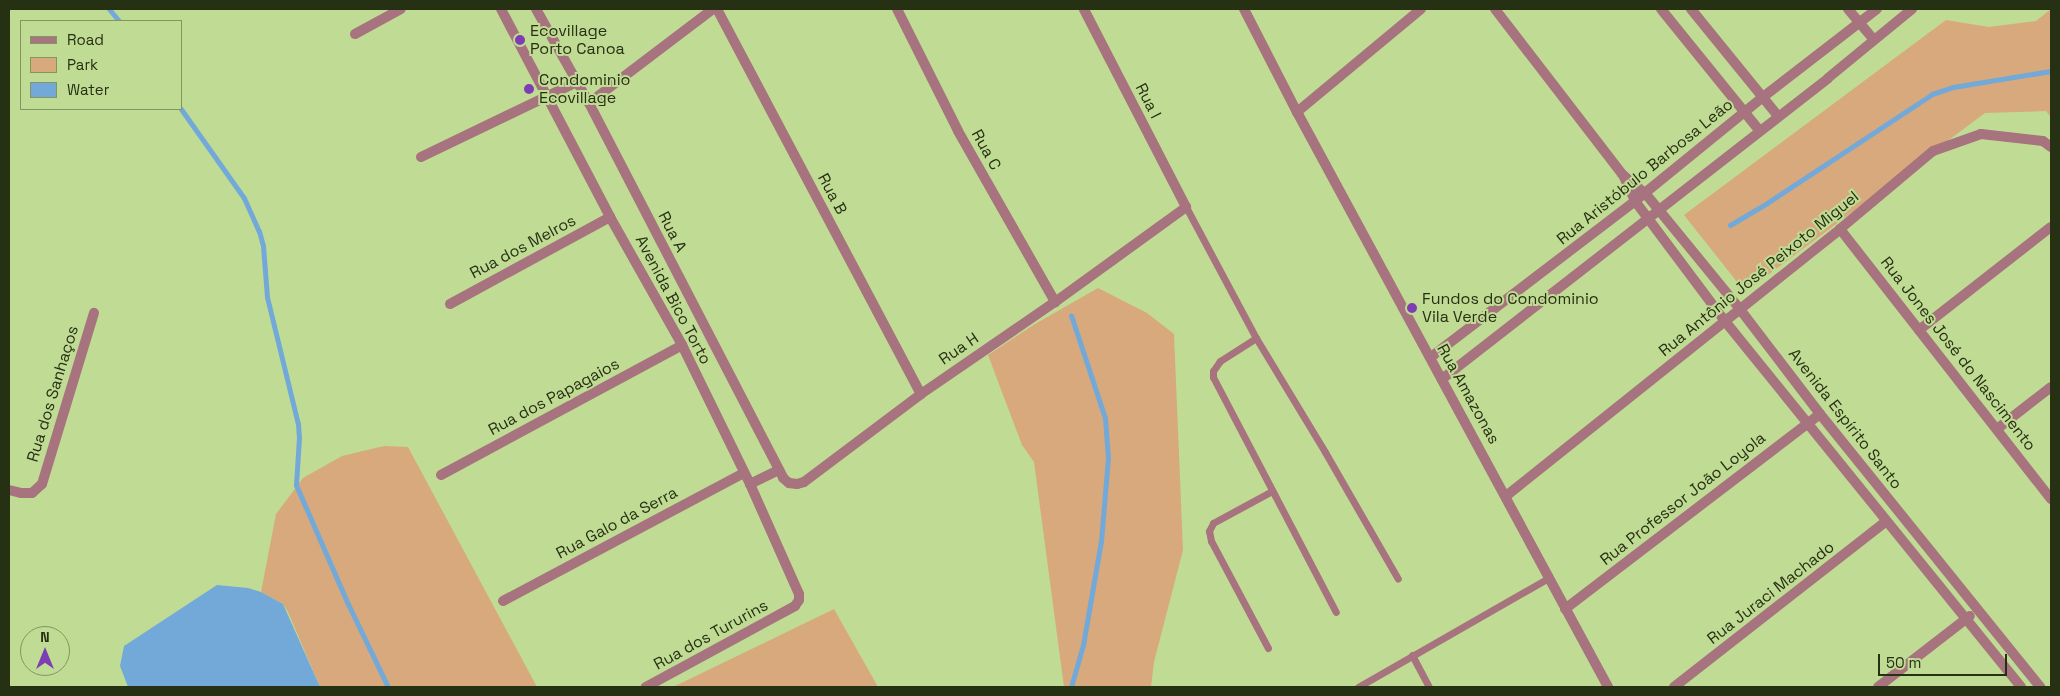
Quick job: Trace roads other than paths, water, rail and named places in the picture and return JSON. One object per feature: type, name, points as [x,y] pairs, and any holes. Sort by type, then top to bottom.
[{"type":"street","points":[[355,34],[401,9]]},
{"type":"street","name":"Avenida Bico Torto","points":[[501,9],[610,217],[682,345],[750,484],[800,594],[798,603],[791,609]]},
{"type":"street","name":"Rua A","points":[[536,9],[589,103],[778,470]]},
{"type":"street","points":[[589,103],[713,9]]},
{"type":"street","name":"Rua B","points":[[717,9],[921,394]]},
{"type":"street","name":"Rua C","points":[[897,9],[958,131],[1054,302]]},
{"type":"street","name":"Rua I","points":[[1084,9],[1186,207]]},
{"type":"street","name":"Rua Amazonas","points":[[1244,9],[1297,112],[1608,687]]},
{"type":"street","points":[[1297,112],[1422,9]]},
{"type":"street","name":"Avenida Espírito Santo","points":[[1495,9],[1622,174],[1635,201],[1724,320],[1885,522],[2021,687]]},
{"type":"street","points":[[1661,9],[1759,130]]},
{"type":"street","points":[[1692,9],[1778,116]]},
{"type":"street","points":[[1848,9],[1874,40]]},
{"type":"street","name":"Rua Aristóbulo Barbosa Leão","points":[[1431,358],[1635,201],[1744,112],[1877,9]]},
{"type":"street","points":[[1442,379],[1912,9]]},
{"type":"street","points":[[421,157],[577,82]]},
{"type":"street","name":"Rua Antônio José Peixoto Miguel","points":[[1506,496],[1840,229],[1933,151],[1981,134],[2043,141],[2051,147]]},
{"type":"street","name":"Avenida Espírito Santo","points":[[1622,174],[1645,193],[1739,308],[1820,414],[2040,687]]},
{"type":"street","name":"Rua H","points":[[778,470],[789,482],[804,482],[921,394],[1054,302],[1186,207]]},
{"type":"street","name":"Rua dos Melros","points":[[450,304],[610,217]]},
{"type":"street","points":[[1919,330],[2051,227]]},
{"type":"street","name":"Rua Jones José do Nascimento","points":[[1840,229],[2051,499]]},
{"type":"street","name":"Rua dos Sanhaços","points":[[9,490],[28,494],[37,490],[42,484],[94,313]]},
{"type":"street","name":"Rua dos Papagaios","points":[[441,475],[682,345]]},
{"type":"street","points":[[1998,429],[2051,388]]},
{"type":"street","name":"Rua Professor João Loyola","points":[[1565,609],[1820,414]]},
{"type":"street","points":[[750,484],[778,470]]},
{"type":"street","name":"Rua Galo da Serra","points":[[503,600],[744,473]]},
{"type":"street","name":"Rua Juraci Machado","points":[[1674,687],[1885,522]]},
{"type":"street","name":"Rua dos Tururins","points":[[646,687],[791,609]]},
{"type":"street","points":[[1878,687],[1978,610]]},
{"type":"lane","points":[[1186,207],[1256,338],[1325,452],[1398,579]]},
{"type":"lane","points":[[1256,338],[1220,361],[1213,371],[1213,377],[1336,612]]},
{"type":"lane","points":[[1268,648],[1211,541],[1209,531],[1213,523],[1238,507],[1272,491]]},
{"type":"lane","points":[[1358,687],[1548,578]]},
{"type":"lane","points":[[1412,655],[1429,687]]},
{"type":"water","points":[[217,585],[248,588],[261,592],[283,604],[320,687],[128,687],[120,666],[124,646]]},
{"type":"waterway","points":[[109,9],[118,20]]},
{"type":"waterway","points":[[1730,225],[1767,203],[1932,94],[1953,87],[2051,71]]},
{"type":"waterway","points":[[182,110],[244,198],[259,231],[263,246],[267,297],[298,424],[296,485],[348,604],[388,687]]},
{"type":"waterway","points":[[1071,315],[1105,418],[1108,458],[1101,541],[1083,645],[1071,687]]},
{"type":"place","name":"Ecovillage Porto Canoa","points":[[520,40]]},
{"type":"place","name":"Condominio Ecovillage","points":[[529,89]]},
{"type":"place","name":"Fundos do Condominio Vila Verde","points":[[1412,308]]}]
